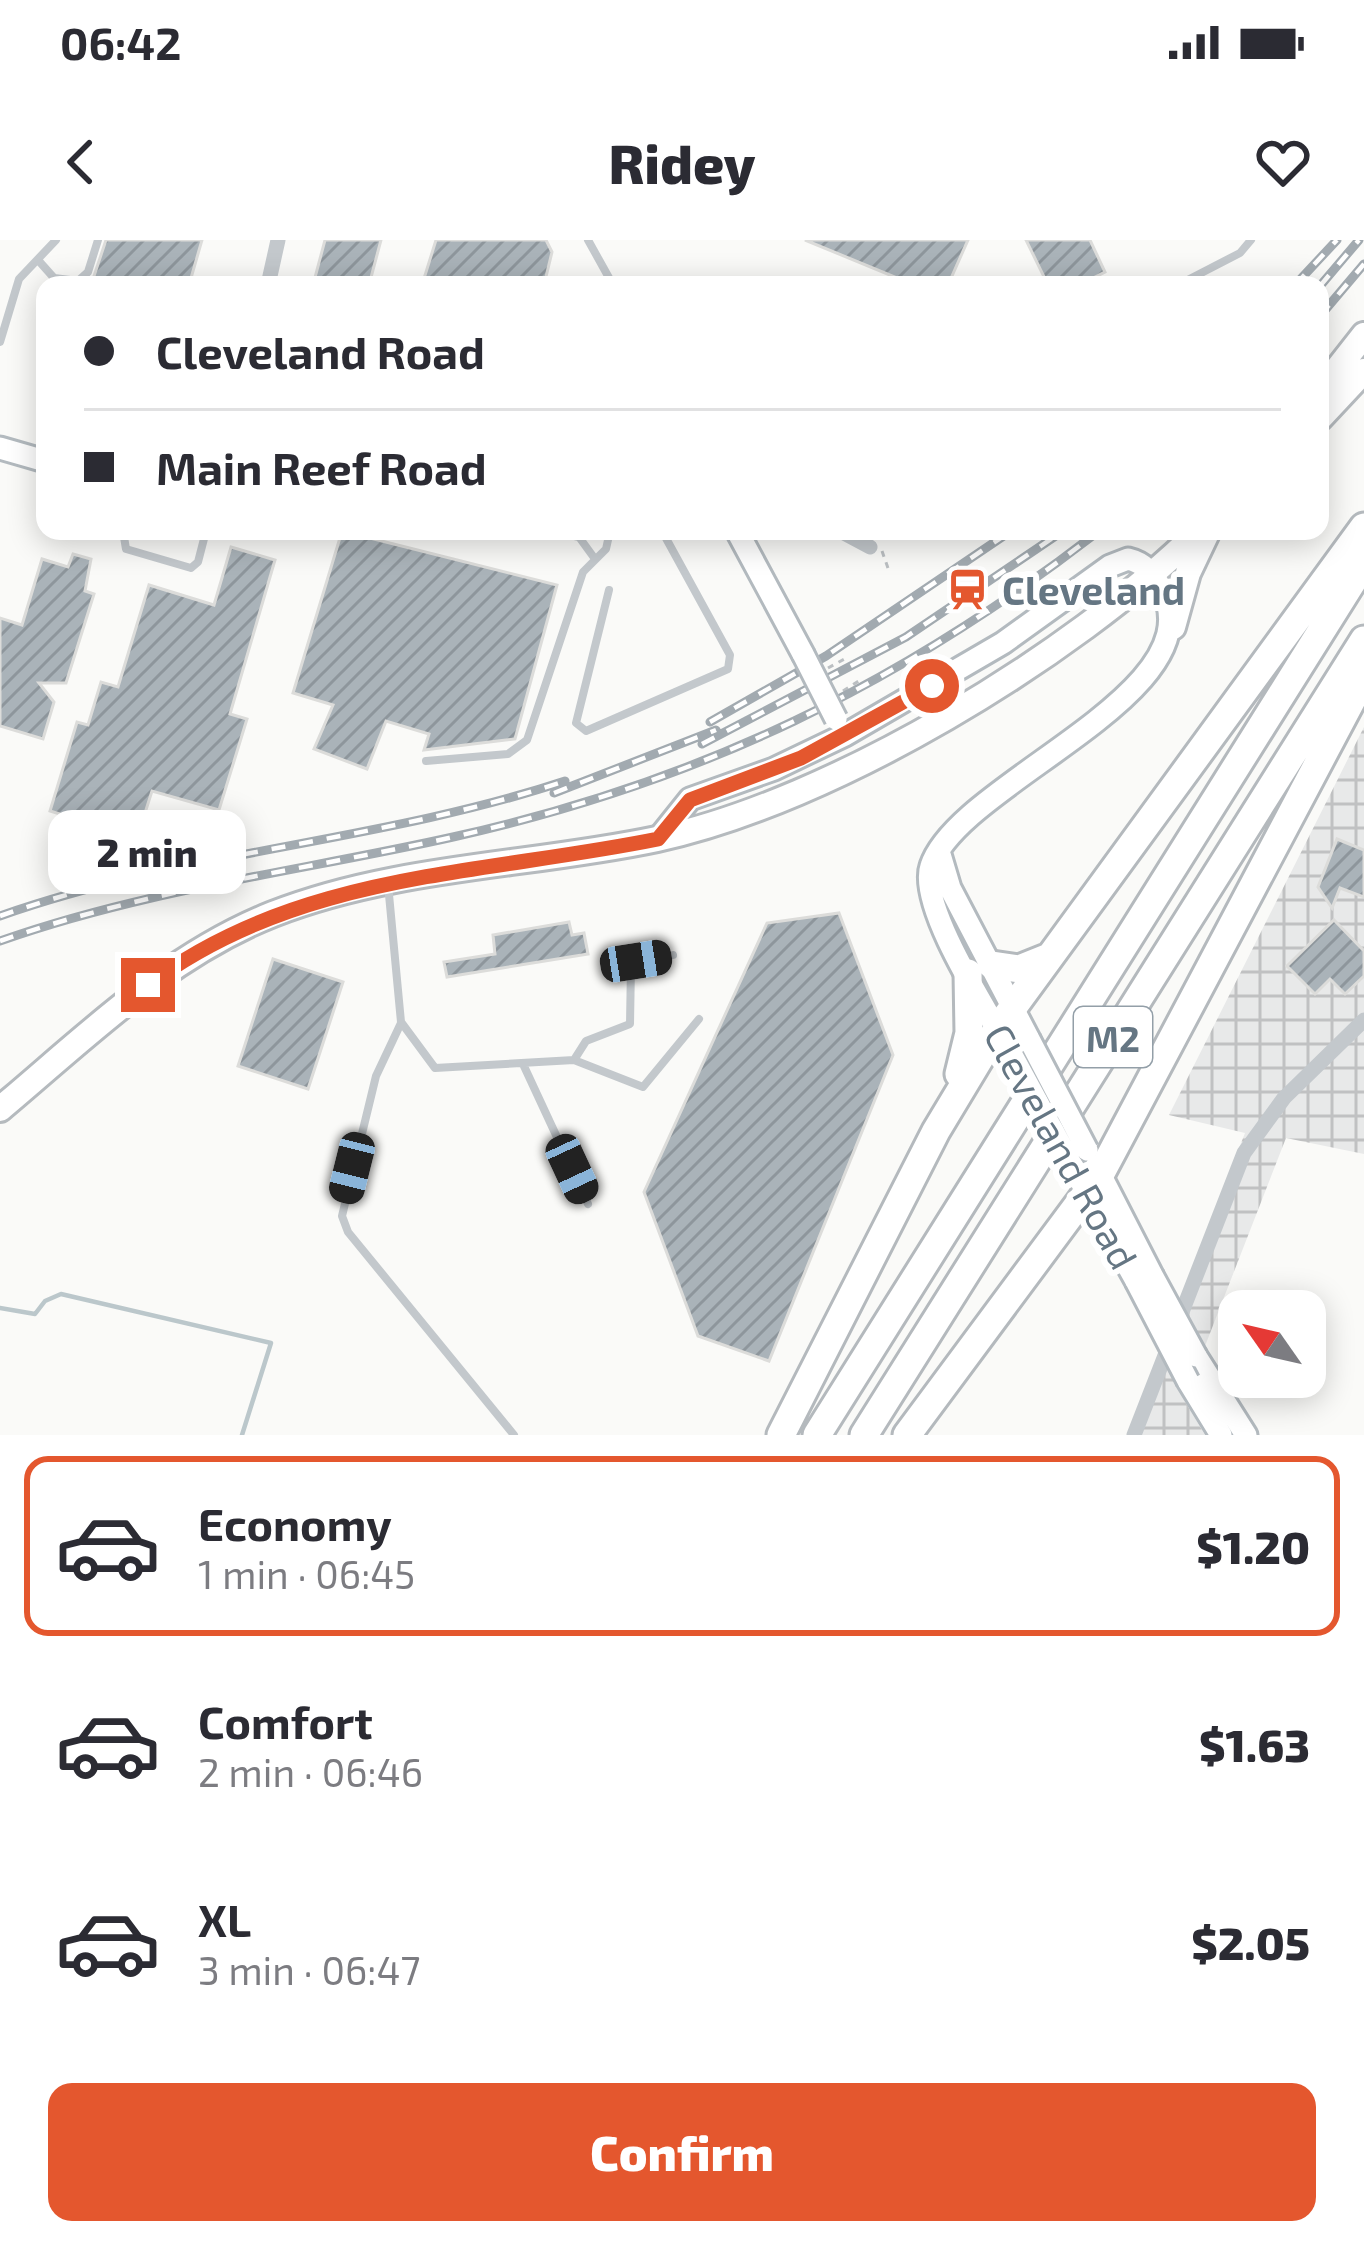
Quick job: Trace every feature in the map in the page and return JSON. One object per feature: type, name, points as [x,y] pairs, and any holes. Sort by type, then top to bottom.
[{"type":"highway","points":[[904,1192],[1005,1017],[1364,527]]},
{"type":"highway","name":"M2","points":[[817,1435],[1364,563]]},
{"type":"highway","name":"M2","points":[[864,1435],[1364,640]]},
{"type":"highway","points":[[907,1435],[1087,1170],[1364,677]]},
{"type":"highway","points":[[781,1435],[904,1192],[967,1049],[980,969],[1019,969],[1049,957]]},
{"type":"main road","points":[[1329,380],[1364,335]]},
{"type":"main road","points":[[1329,408],[1364,370]]},
{"type":"main road","points":[[0,1108],[129,1000],[202,949],[306,902],[387,882],[658,839],[747,813],[889,746],[998,683],[1153,574],[1193,540]]},
{"type":"main road","points":[[1173,627],[1201,540]]},
{"type":"street","points":[[270,276],[278,240]]},
{"type":"street","points":[[0,448],[36,458]]},
{"type":"street","points":[[742,540],[836,718]]},
{"type":"street","points":[[857,540],[870,547]]},
{"type":"street","points":[[658,839],[690,800],[774,770],[836,718],[989,652],[1110,566],[1135,560],[1153,574],[1169,605],[1173,627]]},
{"type":"street","name":"Cleveland Road","points":[[1087,1170],[1013,1057],[1005,1017],[980,969],[930,895],[930,867],[968,819],[1110,707],[1150,665],[1173,627]]},
{"type":"street","name":"Cleveland Road","points":[[1005,1017],[1029,1039],[1188,1381],[1221,1435]]},
{"type":"street","points":[[1134,1435],[1244,1153],[1284,1098],[1364,1020]]},
{"type":"street","name":"Cleveland Road","points":[[1144,1278],[1246,1435]]},
{"type":"lane","points":[[0,342],[14,289],[56,240]]},
{"type":"lane","points":[[84,276],[98,240]]},
{"type":"lane","points":[[588,240],[608,276]]},
{"type":"lane","points":[[1195,276],[1240,253],[1251,240]]},
{"type":"lane","points":[[38,260],[52,276]]},
{"type":"lane","points":[[124,540],[126,549],[190,568],[198,562],[204,540]]},
{"type":"lane","points":[[581,540],[595,559]]},
{"type":"lane","points":[[426,760],[508,754],[527,740],[583,572],[606,549],[608,540]]},
{"type":"lane","points":[[609,590],[576,723],[586,731],[728,669],[730,655],[667,540]]},
{"type":"lane","points":[[387,882],[401,1022],[376,1076],[342,1216],[348,1232],[514,1435]]},
{"type":"lane","points":[[574,1060],[586,1041],[630,1024],[631,966],[673,955]]},
{"type":"lane","points":[[401,1022],[435,1068],[574,1060],[643,1087],[699,1019]]},
{"type":"lane","points":[[522,1064],[588,1204]]},
{"type":"path","points":[[870,547],[882,550],[890,572]]},
{"type":"path","points":[[814,676],[848,657]]},
{"type":"path","points":[[836,718],[862,680]]},
{"type":"shaded area","points":[[1364,727],[1364,1154],[1286,1138],[1227,1290],[1218,1290],[1218,1313],[1184,1400],[1205,1435],[1127,1435],[1245,1133],[1169,1115]]},
{"type":"building","points":[[106,240],[202,240],[192,276],[94,276]]},
{"type":"building","points":[[325,240],[381,240],[371,276],[315,276]]},
{"type":"building","points":[[436,240],[546,240],[552,252],[546,276],[425,276]]},
{"type":"building","points":[[805,240],[968,240],[952,276],[892,276]]},
{"type":"building","points":[[1026,240],[1090,240],[1105,272],[1097,276],[1044,276]]},
{"type":"building","points":[[339,540],[378,540],[557,585],[515,739],[424,750],[429,734],[386,721],[367,769],[314,749],[333,705],[293,693]]},
{"type":"building","points":[[231,547],[275,560],[230,714],[247,719],[219,810],[152,791],[137,838],[50,811],[77,722],[88,725],[101,682],[118,687],[149,585],[214,605]]},
{"type":"building","points":[[73,554],[91,559],[85,591],[94,594],[66,683],[39,683],[54,702],[43,739],[0,726],[0,618],[22,625],[42,559],[68,567]]},
{"type":"building","points":[[1337,839],[1364,850],[1364,897],[1340,888],[1332,908],[1318,887]]},
{"type":"building","points":[[839,913],[893,1055],[769,1361],[698,1336],[644,1192],[767,923]]},
{"type":"building","points":[[1334,920],[1364,951],[1364,976],[1345,994],[1330,979],[1315,994],[1287,966]]},
{"type":"building","points":[[569,922],[572,935],[584,933],[588,954],[447,977],[444,962],[495,954],[493,935]]},
{"type":"building","points":[[273,959],[343,982],[308,1089],[238,1066]]},
{"type":"waterway","points":[[0,1308],[35,1314],[45,1301],[61,1294],[271,1343],[242,1435]]},
{"type":"railway","points":[[1303,276],[1337,240]]},
{"type":"railway","points":[[1328,276],[1359,240]]},
{"type":"railway","points":[[1329,305],[1364,264]]},
{"type":"railway","points":[[710,722],[826,656],[998,540]]},
{"type":"railway","points":[[702,744],[906,637],[1050,540]]},
{"type":"railway","points":[[0,941],[168,894],[453,837],[630,788],[713,757],[872,681],[949,636],[1087,540]]},
{"type":"railway","points":[[554,793],[716,730]]},
{"type":"railway","points":[[0,916],[140,876],[425,819],[565,781]]},
{"type":"place","name":"Cleveland","points":[[968,589]]},
{"type":"route","points":[[148,985],[245,926],[340,892],[658,839],[686,802],[801,758],[932,686]]}]
